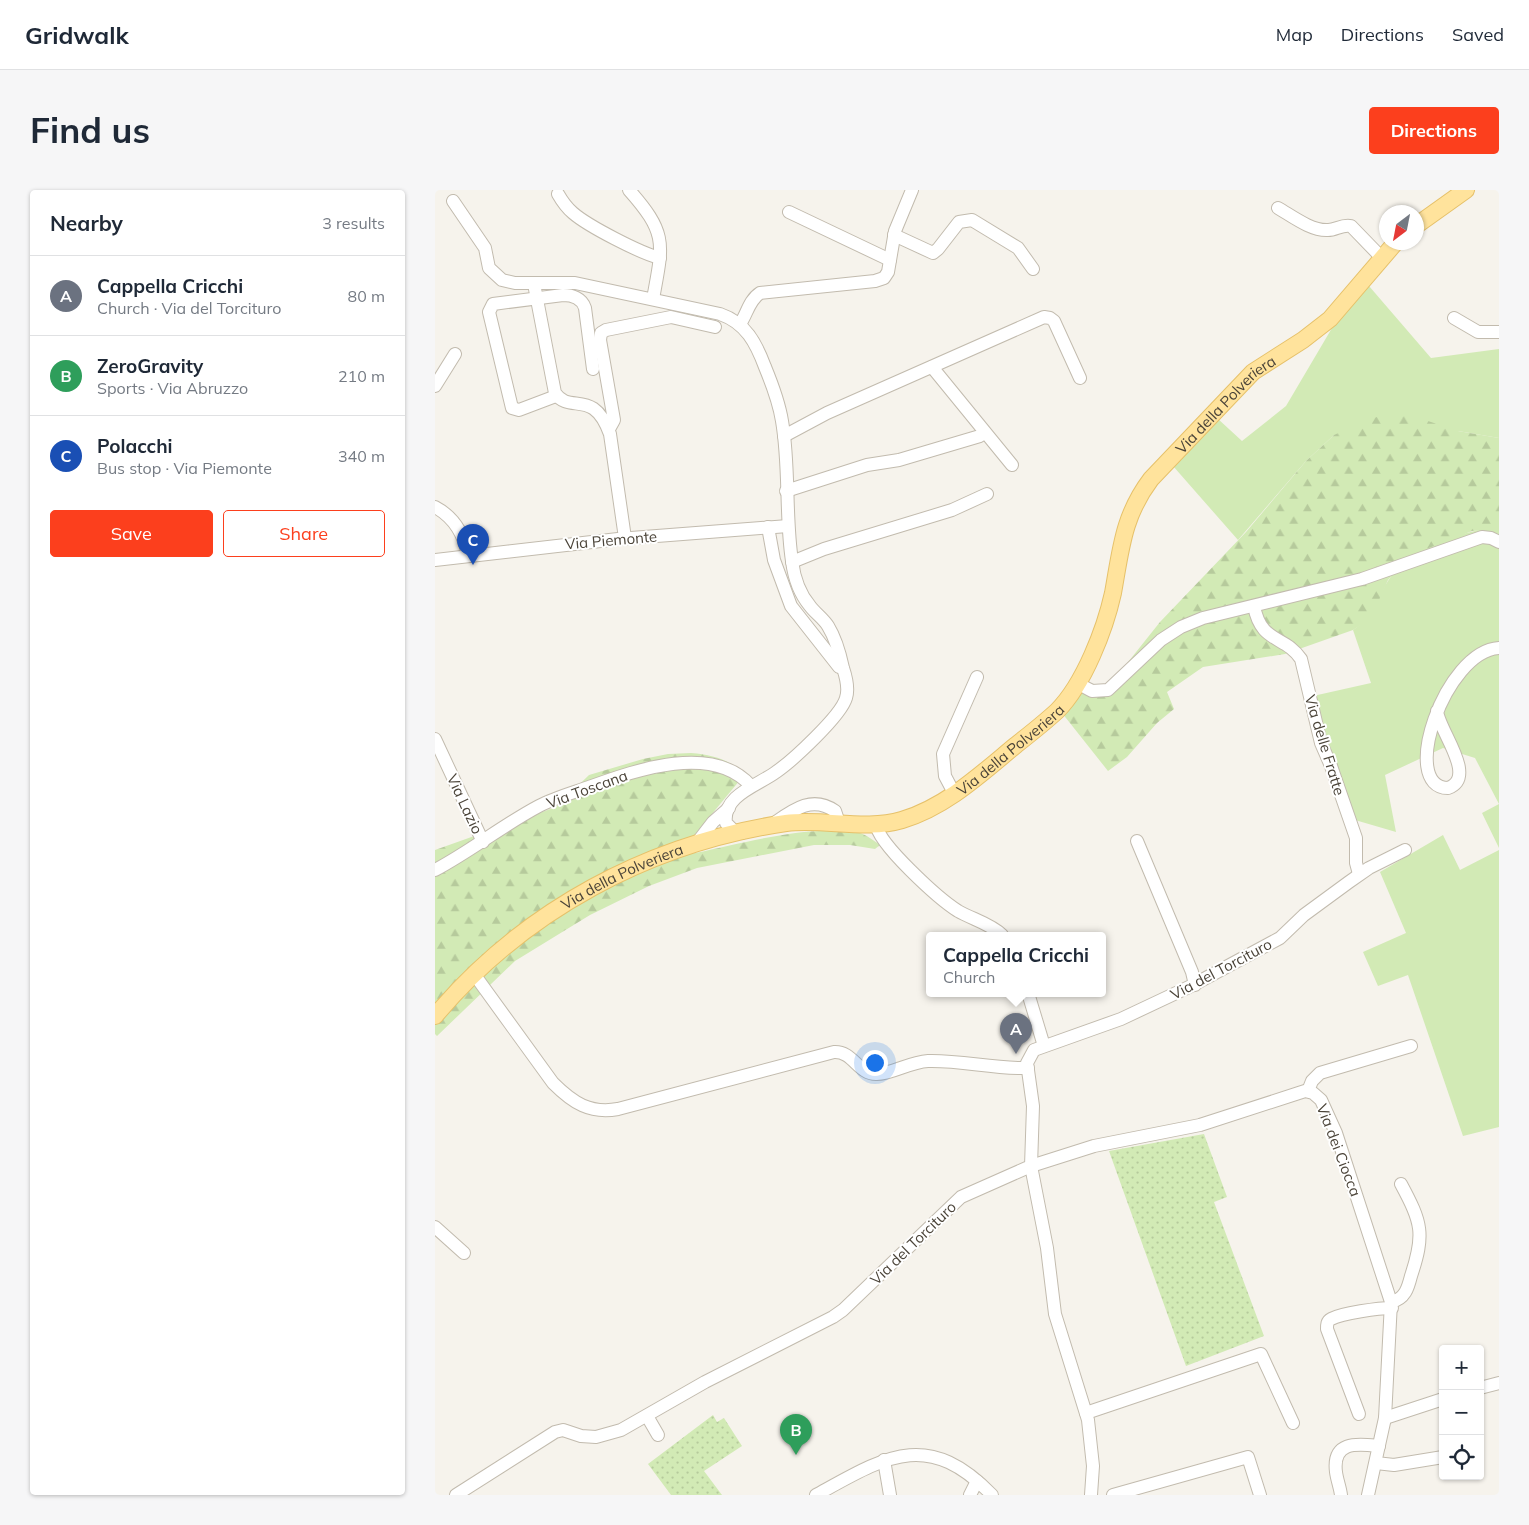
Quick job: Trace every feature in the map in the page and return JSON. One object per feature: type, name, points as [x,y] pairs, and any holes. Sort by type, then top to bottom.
[{"type":"main road","points":[[1424,220],[1467,190]]},
{"type":"main road","name":"Via della Polveriera","points":[[435,1016],[474,974],[517,936],[585,890],[653,858],[716,839],[769,826],[807,822],[876,824],[893,822],[917,814],[954,793],[1052,715],[1065,702],[1077,683],[1103,628],[1127,522],[1144,488],[1243,382],[1263,364],[1303,340],[1325,323],[1389,250]]},
{"type":"street","points":[[629,190],[655,222],[660,244],[660,258],[653,300]]},
{"type":"street","points":[[740,324],[747,314],[753,298],[759,294],[878,281],[886,275],[894,235],[912,190]]},
{"type":"street","points":[[557,194],[571,211],[580,218],[643,252],[660,258]]},
{"type":"street","points":[[453,201],[485,248],[488,266],[494,274],[507,282],[575,283],[720,314],[740,324],[753,339],[763,361],[779,406],[784,436],[788,526],[792,562],[802,595],[825,622],[835,640],[847,688],[844,703],[828,724],[776,772],[751,786],[701,840],[693,846]]},
{"type":"street","points":[[1278,208],[1299,220],[1321,229],[1329,230],[1351,226],[1382,258]]},
{"type":"street","points":[[789,212],[890,260]]},
{"type":"street","points":[[894,235],[933,253],[939,249],[959,222],[972,220],[1018,248],[1033,269]]},
{"type":"street","points":[[534,283],[553,390],[565,402],[580,402],[591,406],[599,413],[609,428],[614,448],[625,538]]},
{"type":"street","points":[[557,396],[519,410],[512,408],[489,312],[491,306],[497,302],[567,295],[583,303],[593,368]]},
{"type":"street","points":[[784,436],[827,413],[1046,316],[1054,321],[1080,378]]},
{"type":"street","points":[[609,428],[614,419],[600,340],[601,333],[607,330],[668,317],[715,327]]},
{"type":"street","points":[[1454,318],[1478,332],[1499,332]]},
{"type":"street","points":[[435,386],[455,354]]},
{"type":"street","points":[[932,367],[1012,466]]},
{"type":"street","points":[[787,491],[867,465],[899,460],[980,436]]},
{"type":"street","points":[[792,562],[824,548],[952,510],[987,494]]},
{"type":"street","points":[[435,507],[447,515],[457,526],[465,542],[468,555]]},
{"type":"street","name":"Via Piemonte","points":[[435,560],[625,538],[788,526]]},
{"type":"street","points":[[768,527],[773,560],[791,606],[836,662],[847,688]]},
{"type":"street","points":[[1077,683],[1092,691],[1107,690],[1150,649],[1181,627],[1203,618],[1363,579],[1482,537],[1491,538],[1499,542]]},
{"type":"street","name":"Via delle Fratte","points":[[1253,606],[1255,616],[1263,630],[1295,652],[1301,659],[1321,743],[1356,838],[1356,863],[1359,874]]},
{"type":"street","points":[[1437,711],[1439,724],[1459,766],[1458,778],[1454,785],[1448,788],[1440,786],[1433,780],[1426,766],[1427,749],[1437,711],[1467,664],[1483,651],[1499,648]]},
{"type":"street","points":[[954,793],[945,776],[943,754],[977,677]]},
{"type":"street","name":"Via Lazio","points":[[435,739],[483,842]]},
{"type":"street","name":"Via Toscana","points":[[435,870],[546,803],[613,778],[663,765],[688,762],[715,766],[738,775],[751,786]]},
{"type":"street","points":[[725,812],[728,826],[742,833]]},
{"type":"street","points":[[716,839],[711,832],[725,812]]},
{"type":"street","points":[[876,824],[879,834],[888,846],[944,901],[967,916],[998,932]]},
{"type":"street","points":[[1137,841],[1193,972],[1195,984]]},
{"type":"street","name":"Via del Torcituro","points":[[1044,1046],[1121,1019],[1195,984],[1280,938],[1303,915],[1359,874],[1405,850]]},
{"type":"street","points":[[474,974],[553,1083],[578,1104],[593,1110],[618,1109],[834,1052],[848,1054],[864,1069],[877,1074],[912,1063],[936,1061],[1028,1068]]},
{"type":"street","points":[[1029,997],[1044,1046],[1031,1054],[1028,1068],[1033,1106],[1031,1166],[1044,1233],[1055,1314],[1086,1413],[1092,1458],[1091,1495]]},
{"type":"street","points":[[1308,1092],[1312,1081],[1320,1074],[1411,1046]]},
{"type":"street","name":"Via dei Ciocca","points":[[1031,1166],[1099,1144],[1200,1125],[1298,1092],[1308,1092],[1321,1100],[1336,1134],[1392,1305],[1385,1418],[1368,1495]]},
{"type":"street","name":"Via del Torcituro","points":[[456,1495],[555,1432],[563,1430],[581,1436],[596,1437],[621,1430],[705,1382],[838,1314],[961,1197],[1031,1166]]},
{"type":"street","points":[[1359,1414],[1327,1329],[1327,1324],[1333,1318],[1392,1305],[1407,1291],[1420,1246],[1417,1218],[1401,1184]]},
{"type":"street","points":[[435,1227],[463,1253]]},
{"type":"street","points":[[1086,1413],[1261,1354],[1293,1423]]},
{"type":"street","points":[[1484,1387],[1499,1383]]},
{"type":"street","points":[[1385,1418],[1439,1400]]},
{"type":"street","points":[[647,1416],[658,1435]]},
{"type":"street","points":[[1341,1495],[1335,1467],[1340,1452],[1347,1446],[1354,1444],[1379,1446]]},
{"type":"street","points":[[824,1493],[884,1460],[905,1454],[926,1455],[956,1466],[977,1481],[991,1495]]},
{"type":"street","points":[[1113,1495],[1248,1457],[1260,1495]]},
{"type":"street","points":[[1376,1463],[1394,1465],[1439,1458]]},
{"type":"street","points":[[884,1460],[890,1495]]},
{"type":"street","points":[[969,1495],[977,1481]]},
{"type":"green space","points":[[1369,286],[1431,358],[1499,349],[1499,438],[1458,431],[1334,435],[1306,461],[1238,540],[1173,466],[1217,418],[1242,441],[1286,406],[1332,328]]},
{"type":"green space","points":[[1386,414],[1416,417],[1458,431],[1499,438],[1499,529],[1472,531],[1407,558],[1388,580],[1375,609],[1364,623],[1353,630],[1285,654],[1203,667],[1167,692],[1174,709],[1157,723],[1127,757],[1108,771],[1062,713],[1078,691],[1101,696],[1160,622],[1246,532],[1306,461],[1334,435],[1364,421]]},
{"type":"green space","points":[[1492,528],[1499,529],[1499,804],[1475,758],[1443,748],[1385,775],[1396,832],[1355,820],[1322,735],[1313,696],[1371,683],[1353,630],[1370,614],[1388,581],[1397,569],[1420,551],[1434,544],[1463,534]]},
{"type":"green space","points":[[691,753],[720,759],[745,774],[692,838],[695,853],[775,836],[837,830],[859,833],[880,845],[875,849],[850,845],[814,845],[697,868],[649,886],[590,915],[515,961],[437,1036],[435,1034],[435,850],[556,807],[589,775],[643,759],[668,754]]},
{"type":"green space","points":[[1499,804],[1499,848],[1482,813]]},
{"type":"green space","points":[[1443,835],[1460,870],[1499,850],[1499,1127],[1463,1136],[1408,975],[1378,986],[1363,952],[1406,933],[1380,872]]},
{"type":"green space","points":[[1204,1134],[1227,1197],[1214,1202],[1264,1336],[1186,1366],[1109,1151]]},
{"type":"green space","points":[[713,1415],[717,1422],[724,1418],[742,1446],[704,1471],[722,1495],[671,1495],[648,1464]]},
{"type":"place","name":"Polacchi","points":[[473,565]]},
{"type":"place","name":"Cappella Cricchi","points":[[1016,1054]]},
{"type":"place","name":"ZeroGravity","points":[[796,1455]]}]
